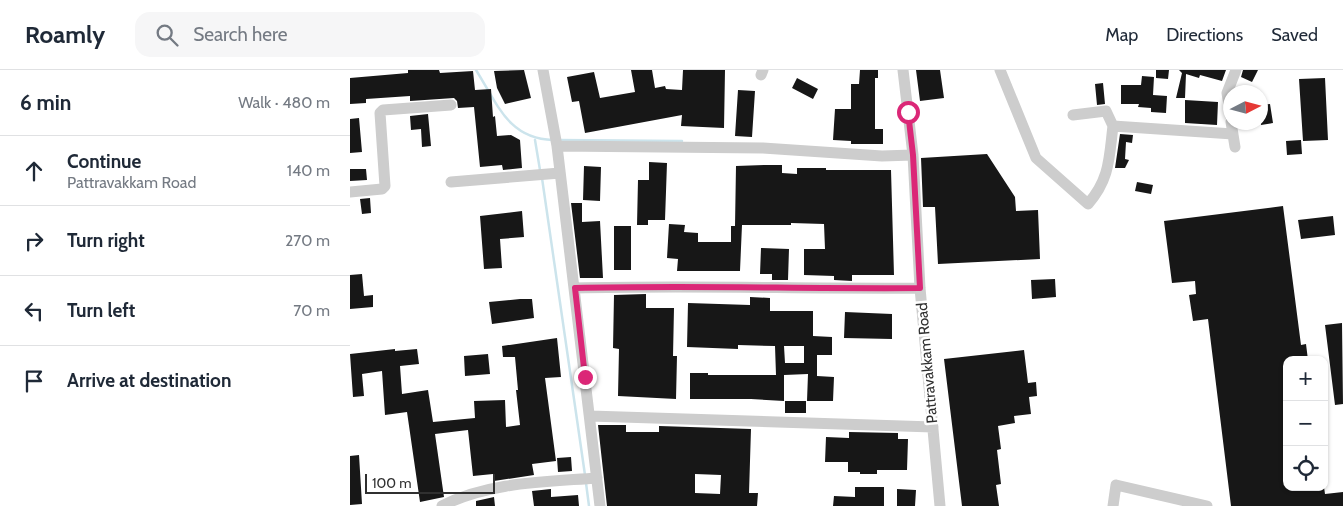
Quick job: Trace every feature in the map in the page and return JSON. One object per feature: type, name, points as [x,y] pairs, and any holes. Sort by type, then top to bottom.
[{"type":"street","points":[[543,70],[557,146],[590,416],[589,478],[600,506]]},
{"type":"street","name":"Pattravakkam Road","points":[[903,70],[913,155],[920,288],[940,506]]},
{"type":"street","points":[[1000,70],[1036,158],[1088,204],[1099,191],[1107,176],[1113,126],[1106,111],[1073,115]]},
{"type":"street","points":[[1230,85],[1236,70]]},
{"type":"street","points":[[350,192],[382,189],[384,186],[380,113],[384,110],[452,105]]},
{"type":"street","points":[[1113,126],[1223,128]]},
{"type":"street","points":[[1232,130],[1235,147]]},
{"type":"street","points":[[557,146],[763,148],[882,156],[913,155]]},
{"type":"street","points":[[450,182],[560,173]]},
{"type":"street","points":[[575,288],[641,286],[813,289],[920,288]]},
{"type":"street","points":[[590,416],[933,427]]},
{"type":"street","points":[[442,506],[475,492],[494,488],[589,478]]},
{"type":"street","points":[[1114,506],[1116,485],[1207,506]]},
{"type":"building","points":[[408,70],[439,70],[440,73],[473,71],[475,90],[491,89],[493,117],[495,116],[497,136],[511,135],[520,140],[522,168],[503,170],[502,165],[480,167],[474,107],[458,108],[457,101],[454,98],[410,101],[410,96],[366,99],[366,103],[350,104],[350,78],[408,73]]},
{"type":"building","points":[[524,70],[531,98],[505,104],[497,88],[494,71]]},
{"type":"building","points":[[631,70],[652,70],[655,88],[665,86],[666,89],[682,90],[683,70],[725,70],[724,128],[681,126],[682,115],[585,133],[579,101],[572,102],[567,77],[594,72],[600,98],[635,92]]},
{"type":"building","points":[[860,70],[878,70],[878,78],[875,78],[875,129],[883,129],[883,144],[851,144],[851,141],[833,140],[835,109],[851,109],[851,84],[859,84]]},
{"type":"building","points":[[916,70],[940,70],[944,98],[920,101]]},
{"type":"building","points":[[1156,70],[1169,70],[1168,79],[1156,78]]},
{"type":"building","points":[[1179,70],[1226,70],[1222,81],[1200,75],[1199,78],[1186,74],[1185,98],[1176,98],[1182,73]]},
{"type":"building","points":[[1243,70],[1258,70],[1252,82],[1241,77]]},
{"type":"building","points":[[1142,76],[1154,77],[1153,95],[1167,96],[1166,113],[1151,112],[1151,108],[1138,107],[1139,104],[1121,104],[1121,85],[1141,85]]},
{"type":"building","points":[[797,78],[818,89],[813,99],[792,88]]},
{"type":"building","points":[[1325,78],[1328,140],[1303,141],[1299,79]]},
{"type":"building","points":[[1103,83],[1105,104],[1097,105],[1095,84]]},
{"type":"building","points":[[738,90],[755,91],[752,137],[735,136]]},
{"type":"building","points":[[1185,100],[1218,102],[1217,125],[1185,123]]},
{"type":"building","points":[[1268,104],[1270,104],[1273,123],[1268,124]]},
{"type":"building","points":[[428,114],[431,146],[422,147],[421,129],[411,130],[410,116]]},
{"type":"building","points":[[359,118],[362,152],[350,153],[350,119]]},
{"type":"building","points":[[1120,134],[1133,135],[1132,143],[1126,142],[1125,159],[1129,160],[1125,168],[1115,168]]},
{"type":"building","points":[[1301,140],[1302,154],[1287,155],[1286,141]]},
{"type":"building","points":[[987,154],[1015,197],[1016,211],[1038,210],[1040,259],[938,264],[935,207],[923,207],[921,158]]},
{"type":"building","points":[[649,162],[667,163],[665,220],[648,220],[648,225],[637,225],[638,180],[649,180]]},
{"type":"building","points":[[782,165],[782,173],[797,174],[797,168],[891,170],[894,275],[852,275],[852,281],[834,280],[834,276],[804,275],[804,249],[825,249],[824,224],[791,223],[791,225],[742,225],[740,271],[677,271],[678,259],[667,258],[669,224],[685,225],[684,232],[698,233],[698,242],[731,242],[731,226],[735,226],[736,166]]},
{"type":"building","points":[[584,166],[601,167],[600,201],[583,200]]},
{"type":"building","points":[[350,169],[366,169],[367,180],[350,181]]},
{"type":"building","points":[[1137,182],[1153,185],[1151,194],[1135,191]]},
{"type":"building","points":[[370,198],[371,213],[362,214],[360,199]]},
{"type":"building","points":[[571,203],[582,203],[582,222],[600,221],[603,278],[580,278]]},
{"type":"building","points":[[1283,206],[1301,345],[1306,344],[1308,356],[1283,356],[1283,491],[1325,491],[1325,494],[1343,492],[1343,506],[1231,506],[1208,319],[1193,321],[1189,295],[1196,294],[1195,281],[1172,283],[1164,221]]},
{"type":"building","points":[[522,211],[524,237],[500,239],[502,268],[484,269],[480,216]]},
{"type":"building","points":[[1333,216],[1335,235],[1301,239],[1298,220]]},
{"type":"building","points":[[614,226],[631,226],[631,270],[614,270]]},
{"type":"building","points":[[761,248],[789,249],[788,280],[772,280],[772,274],[760,274]]},
{"type":"building","points":[[362,274],[364,296],[373,295],[373,307],[350,309],[350,275]]},
{"type":"building","points":[[1055,279],[1056,297],[1032,299],[1031,280]]},
{"type":"building","points":[[646,294],[646,308],[674,308],[673,356],[677,356],[676,399],[618,396],[619,349],[613,348],[614,295]]},
{"type":"building","points":[[750,297],[770,298],[770,311],[813,311],[813,336],[832,337],[832,355],[817,355],[817,376],[834,377],[833,401],[807,401],[808,374],[784,375],[784,401],[690,399],[690,373],[708,373],[708,375],[776,375],[775,346],[738,345],[738,349],[687,347],[688,303],[750,305]],"holes":[[[784,346],[804,346],[804,363],[785,363]]]},
{"type":"building","points":[[532,299],[534,318],[492,324],[489,302]]},
{"type":"building","points":[[845,312],[892,314],[892,339],[844,338]]},
{"type":"building","points":[[1342,323],[1343,404],[1335,405],[1325,325]]},
{"type":"building","points":[[557,338],[561,377],[545,378],[556,461],[532,464],[534,475],[494,481],[493,474],[473,476],[468,430],[435,434],[444,497],[420,502],[407,412],[385,415],[382,371],[362,374],[364,396],[353,397],[350,354],[395,349],[395,351],[417,349],[419,364],[400,366],[402,394],[428,390],[433,422],[475,418],[474,401],[505,400],[506,427],[520,425],[515,357],[503,357],[502,346]]},
{"type":"building","points":[[1024,350],[1028,383],[1036,382],[1037,396],[1029,397],[1031,414],[1014,416],[1015,423],[998,426],[1001,449],[997,450],[1001,484],[996,485],[999,506],[962,506],[944,359]]},
{"type":"building","points":[[488,354],[490,374],[465,376],[464,356]]},
{"type":"building","points":[[785,401],[806,401],[806,413],[785,413]]},
{"type":"building","points":[[598,425],[626,425],[626,432],[659,432],[659,426],[751,429],[749,493],[758,493],[757,506],[607,506]],"holes":[[[695,474],[721,475],[720,494],[695,493]]]},
{"type":"building","points":[[849,432],[898,433],[898,439],[908,439],[907,470],[877,470],[877,474],[860,474],[860,472],[848,472],[848,462],[825,462],[826,437],[849,438]]},
{"type":"building","points":[[359,455],[362,504],[350,505],[350,456]]},
{"type":"building","points":[[571,457],[572,471],[558,472],[557,458]]},
{"type":"building","points":[[855,487],[884,487],[884,506],[833,506],[834,496],[855,497]]},
{"type":"building","points":[[551,489],[551,497],[578,495],[579,506],[534,506],[532,491]]},
{"type":"building","points":[[897,489],[916,490],[915,506],[897,506]]},
{"type":"building","points":[[494,497],[495,506],[476,506],[476,501]]},
{"type":"waterway","points":[[476,70],[498,106],[514,126],[538,138],[553,140]]},
{"type":"waterway","points":[[535,140],[540,170]]},
{"type":"waterway","points":[[558,140],[682,141]]},
{"type":"waterway","points":[[542,178],[585,475]]},
{"type":"waterway","points":[[586,483],[589,506]]},
{"type":"route","points":[[585,377],[575,288],[641,286],[813,289],[920,288],[913,155],[908,112]]}]
